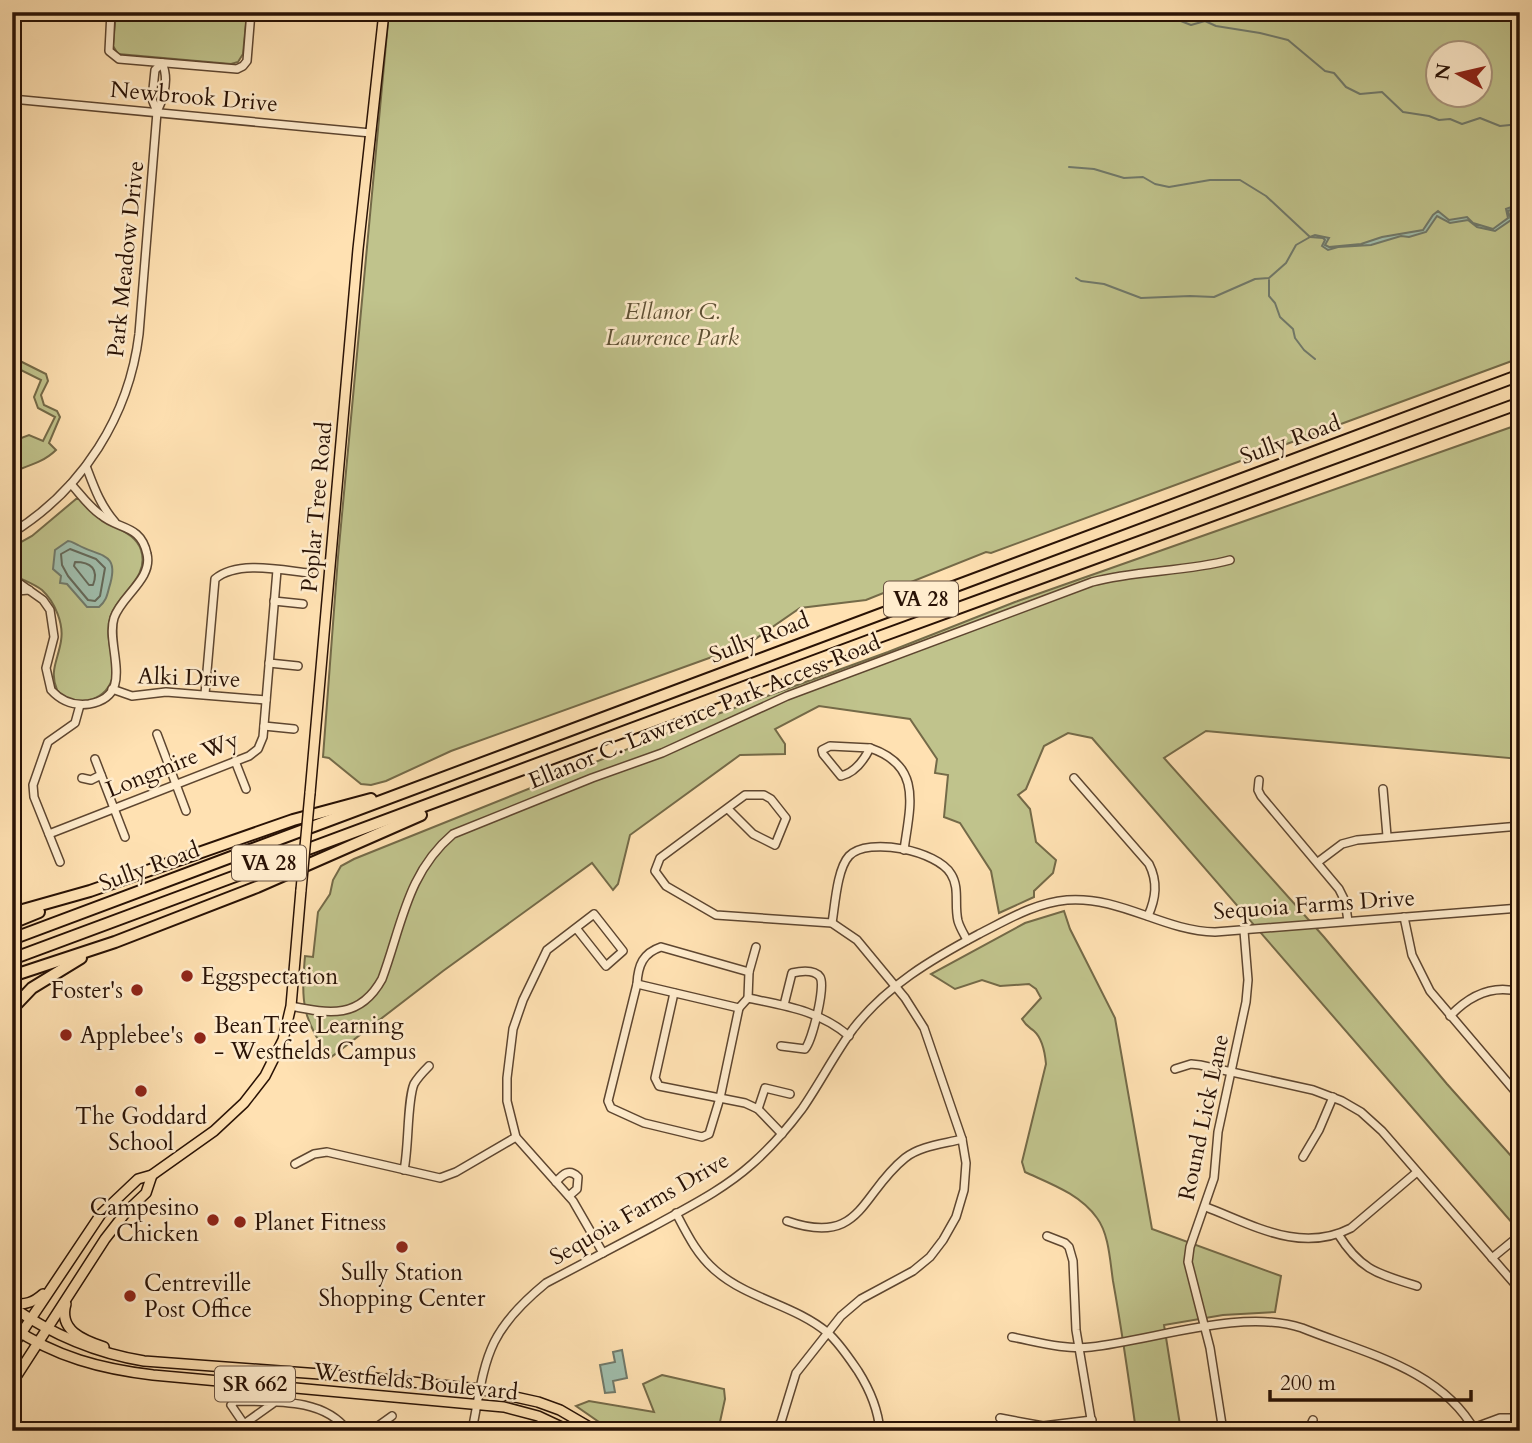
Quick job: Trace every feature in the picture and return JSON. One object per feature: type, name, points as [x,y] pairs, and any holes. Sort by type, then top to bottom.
[{"type":"highway","name":"Sully Road","points":[[12,939],[1520,375]]},
{"type":"highway","name":"Sully Road","points":[[12,959],[1520,402]]},
{"type":"highway","points":[[12,923],[90,891],[293,820],[380,797],[474,767]]},
{"type":"highway","points":[[12,976],[115,942],[306,866],[527,770]]},
{"type":"highway","points":[[12,913],[90,891]]},
{"type":"highway","points":[[12,1009],[32,988],[115,942]]},
{"type":"main road","name":"Poplar Tree Road","points":[[12,1347],[101,1214],[138,1180],[152,1175],[214,1131],[250,1097],[276,1056],[292,1006],[358,249],[384,12]]},
{"type":"main road","points":[[12,1383],[120,1218],[146,1193],[152,1175]]},
{"type":"main road","points":[[12,1305],[33,1302],[52,1286]]},
{"type":"main road","points":[[70,1293],[63,1314],[69,1329],[80,1337],[120,1352],[127,1358]]},
{"type":"main road","name":"Westfields Boulevard","points":[[12,1305],[46,1328],[92,1349],[127,1358],[479,1389],[538,1402],[560,1410],[596,1431]]},
{"type":"main road","name":"Westfields Boulevard","points":[[12,1327],[38,1343],[86,1363],[131,1373],[504,1407],[538,1416],[570,1431]]},
{"type":"street","points":[[111,12],[109,51],[119,59],[237,69],[247,61],[251,12]]},
{"type":"street","name":"Park Meadow Drive","points":[[12,533],[41,513],[71,484],[86,466],[119,411],[137,353],[158,112],[152,99],[155,69],[162,63]]},
{"type":"street","name":"Newbrook Drive","points":[[12,99],[371,133]]},
{"type":"street","points":[[86,466],[105,510],[116,522]]},
{"type":"street","points":[[12,578],[43,600],[50,610],[54,625],[53,648],[46,668],[48,683],[56,695],[67,702],[80,705],[96,703],[103,698],[112,689],[118,671],[111,642],[114,620],[123,601],[148,566],[148,558],[144,544],[129,527],[103,517],[71,484]]},
{"type":"street","name":"Ellanor C. Lawrence Park Access Road","points":[[292,1006],[321,1012],[340,1012],[363,1002],[376,990],[415,881],[427,860],[453,834],[662,753],[787,696],[1092,582],[1230,560]]},
{"type":"street","points":[[205,694],[215,579],[245,568],[308,573]]},
{"type":"street","name":"Longmire Wy","points":[[49,834],[235,761],[258,749],[263,737],[277,569]]},
{"type":"street","points":[[12,589],[29,590]]},
{"type":"street","points":[[274,601],[303,604]]},
{"type":"street","points":[[269,663],[298,666]]},
{"type":"street","name":"Alki Drive","points":[[112,689],[132,696],[166,692],[266,700]]},
{"type":"street","points":[[60,862],[34,797],[33,785],[48,742],[75,723],[80,705]]},
{"type":"street","points":[[264,726],[294,729]]},
{"type":"street","points":[[157,734],[186,811]]},
{"type":"street","points":[[870,748],[864,759],[841,776],[822,750],[830,746],[870,748],[885,753],[898,766],[911,789],[904,850]]},
{"type":"street","points":[[95,759],[125,837]]},
{"type":"street","points":[[235,761],[246,789]]},
{"type":"street","points":[[82,778],[91,779],[101,775]]},
{"type":"street","points":[[1074,778],[1149,864],[1155,879],[1155,895],[1147,916]]},
{"type":"street","points":[[1259,780],[1258,790],[1261,796],[1339,889],[1345,901],[1348,921]]},
{"type":"street","points":[[1383,789],[1387,836]]},
{"type":"street","points":[[728,809],[753,834],[775,845],[786,818],[771,799],[764,795],[745,795],[660,858],[655,871],[658,878],[666,886],[716,915],[832,923],[857,940],[918,1017],[928,1037],[962,1139],[965,1163],[964,1190],[956,1217],[943,1240],[930,1257],[913,1271],[861,1299],[841,1316],[796,1373],[781,1422],[774,1431]]},
{"type":"street","points":[[1318,862],[1347,842],[1387,836],[1520,826]]},
{"type":"street","points":[[832,923],[842,867],[849,856],[858,849],[872,847],[904,850],[938,859],[950,872],[957,891],[958,921],[967,940]]},
{"type":"street","name":"Sequoia Farms Drive","points":[[472,1431],[485,1360],[511,1314],[546,1283],[676,1213],[729,1182],[750,1166],[782,1134],[801,1110],[862,1018],[895,987],[931,960],[1022,912],[1054,902],[1082,900],[1110,903],[1195,931],[1244,931],[1520,908]]},
{"type":"street","points":[[576,928],[606,966],[623,951],[594,914],[547,950],[513,1028],[507,1101],[516,1137],[569,1196],[603,1253]]},
{"type":"street","points":[[1404,917],[1408,943],[1417,968],[1430,991],[1520,1097]]},
{"type":"street","name":"Round Lick Lane","points":[[1223,1431],[1205,1328],[1188,1262],[1190,1247],[1214,1178],[1218,1132],[1248,992],[1244,931]]},
{"type":"street","points":[[750,972],[661,947],[651,950],[641,961],[608,1101],[611,1108],[644,1123],[702,1137],[709,1134],[714,1125],[739,1008],[748,998],[756,947]]},
{"type":"street","points":[[781,1046],[804,1049],[810,1044],[822,980],[810,971],[792,973],[784,1005]]},
{"type":"street","points":[[637,984],[739,1008]]},
{"type":"street","points":[[1450,1016],[1468,1000],[1482,993],[1504,989],[1520,992]]},
{"type":"street","points":[[674,993],[654,1077],[659,1086],[758,1108],[782,1134]]},
{"type":"street","points":[[748,998],[817,1014],[849,1036]]},
{"type":"street","points":[[1175,1069],[1195,1064],[1333,1097],[1352,1106],[1370,1119],[1520,1290]]},
{"type":"street","points":[[404,1170],[408,1152],[412,1091],[418,1077],[429,1066]]},
{"type":"street","points":[[758,1108],[765,1088],[790,1094]]},
{"type":"street","points":[[1303,1157],[1319,1130],[1333,1097]]},
{"type":"street","points":[[295,1164],[314,1154],[327,1152],[440,1178],[516,1137]]},
{"type":"street","points":[[787,1221],[817,1229],[839,1225],[861,1211],[892,1171],[906,1158],[921,1150],[962,1139]]},
{"type":"street","points":[[556,1182],[569,1172],[578,1177],[577,1189],[569,1196]]},
{"type":"street","points":[[1206,1207],[1289,1238],[1317,1240],[1338,1234],[1357,1224],[1417,1172]]},
{"type":"street","points":[[676,1213],[692,1243],[717,1272],[739,1287],[804,1318],[827,1333],[849,1357],[865,1382],[876,1408],[880,1431]]},
{"type":"street","points":[[1338,1234],[1349,1252],[1366,1268],[1417,1286]]},
{"type":"street","points":[[1492,1258],[1520,1235]]},
{"type":"street","points":[[1047,1236],[1065,1243],[1072,1254],[1074,1312],[1093,1431]]},
{"type":"street","points":[[1012,1337],[1079,1348],[1260,1321],[1282,1323],[1302,1328],[1427,1379],[1456,1403],[1474,1429],[1500,1418],[1520,1418]]},
{"type":"street","points":[[275,1402],[244,1424],[231,1405],[235,1401],[275,1402],[316,1407],[342,1422],[348,1431]]},
{"type":"street","points":[[371,1431],[392,1416]]},
{"type":"street","points":[[1000,1418],[1043,1426],[1091,1420]]},
{"type":"street","points":[[1308,1431],[1313,1420]]},
{"type":"green space","points":[[116,12],[247,12],[243,54],[238,62],[231,64],[118,54],[113,46]]},
{"type":"green space","name":"Ellanor C. Lawrence Park","points":[[389,12],[1520,12],[1520,358],[991,553],[986,552],[866,600],[800,608],[748,644],[451,751],[386,781],[371,785],[361,784],[329,758],[323,757],[338,557]]},
{"type":"green space","points":[[14,358],[46,374],[48,381],[41,395],[44,405],[57,411],[60,417],[49,443],[56,450],[41,461],[12,472],[12,451],[16,440],[29,435],[43,441],[55,417],[38,408],[34,397],[41,380],[17,368],[12,377]]},
{"type":"green space","points":[[1520,424],[1520,759],[1206,731],[1164,758],[1324,937],[1447,1084],[1520,1166],[1520,1232],[1092,738],[1068,733],[1044,746],[1026,789],[1018,795],[1030,809],[1036,842],[1056,860],[1053,873],[1034,891],[1034,897],[999,913],[991,871],[960,823],[944,817],[948,775],[935,773],[937,759],[910,719],[819,706],[775,729],[785,744],[785,754],[740,755],[630,835],[618,884],[613,890],[592,863],[443,971],[330,1058],[314,1032],[304,998],[305,956],[313,957],[318,912],[330,894],[333,880],[341,866],[354,859],[690,724],[888,652],[1015,602]]},
{"type":"green space","points":[[76,499],[80,499],[135,540],[139,544],[143,560],[138,577],[111,615],[108,633],[113,664],[112,679],[103,694],[88,701],[71,700],[57,690],[54,671],[62,634],[55,607],[42,590],[12,574],[12,547],[32,536]]},
{"type":"green space","points":[[1064,911],[1070,929],[1115,1018],[1152,1229],[1281,1276],[1275,1312],[1223,1315],[1164,1325],[1181,1431],[1136,1431],[1110,1256],[1101,1224],[1082,1202],[1064,1190],[1025,1172],[1022,1162],[1046,1064],[1040,1038],[1022,1019],[1041,998],[1029,984],[1000,986],[982,980],[955,989],[931,974],[1025,923]]},
{"type":"green space","points":[[662,1375],[724,1389],[725,1399],[718,1431],[612,1431],[576,1406],[589,1401],[654,1412],[643,1384]]},
{"type":"water","points":[[1520,204],[1520,207],[1508,211],[1511,220],[1495,231],[1477,227],[1468,220],[1450,223],[1437,216],[1426,232],[1371,245],[1328,250],[1322,246],[1325,240],[1323,238],[1310,237],[1315,235],[1329,238],[1325,245],[1329,247],[1361,244],[1382,237],[1423,230],[1438,211],[1449,220],[1467,217],[1473,223],[1493,229],[1508,218],[1506,209]]},
{"type":"water","points":[[68,541],[110,561],[112,576],[106,598],[99,607],[87,607],[67,584],[60,583],[61,576],[53,569],[55,550]]},
{"type":"water","points":[[622,1350],[627,1378],[613,1381],[615,1392],[605,1393],[600,1365],[615,1362],[613,1352]]},
{"type":"waterway","points":[[1158,12],[1191,25],[1205,21],[1216,26],[1288,40],[1325,71],[1334,73],[1346,87],[1360,94],[1382,92],[1403,112],[1439,120],[1450,119],[1462,124],[1480,118],[1500,126],[1520,124]]},
{"type":"waterway","points":[[1069,167],[1094,169],[1124,178],[1143,177],[1155,184],[1169,187],[1210,180],[1240,180],[1266,196],[1310,237],[1296,245],[1286,263],[1269,278],[1255,279],[1214,297],[1141,298],[1104,284],[1076,278]]},
{"type":"waterway","points":[[1269,280],[1269,296],[1280,317],[1293,329],[1295,338],[1304,350],[1315,359]]},
{"type":"place","name":"Eggspectation","points":[[187,976]]},
{"type":"place","name":"Foster's","points":[[137,990]]},
{"type":"place","name":"Applebee's","points":[[66,1035]]},
{"type":"place","name":"BeanTree Learning - Westfields Campus","points":[[200,1038]]},
{"type":"place","name":"The Goddard School","points":[[141,1091]]},
{"type":"place","name":"Campesino Chicken","points":[[213,1220]]},
{"type":"place","name":"Planet Fitness","points":[[240,1222]]},
{"type":"place","name":"Sully Station Shopping Center","points":[[402,1247]]},
{"type":"place","name":"Centreville Post Office","points":[[130,1296]]}]
